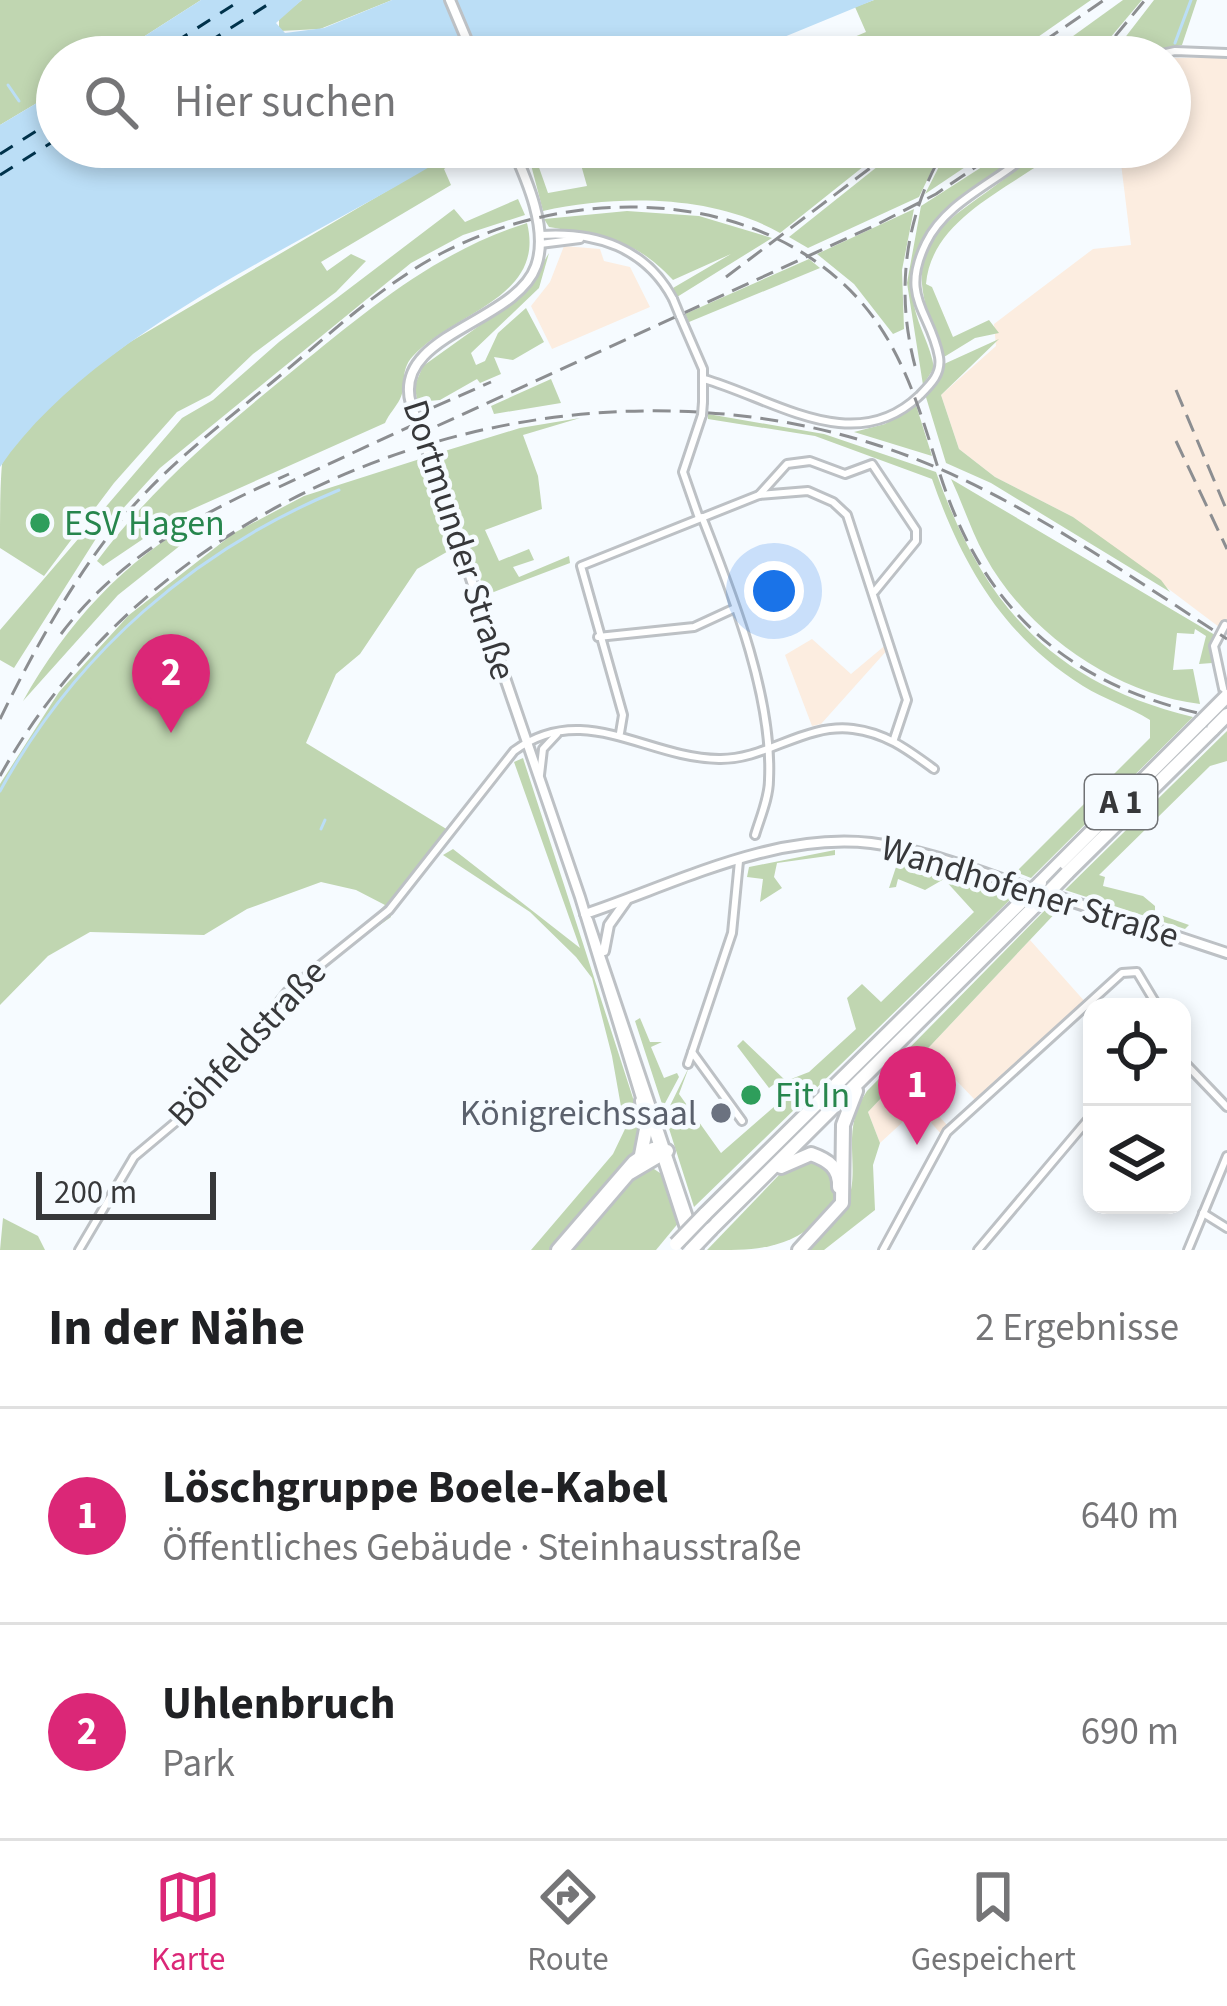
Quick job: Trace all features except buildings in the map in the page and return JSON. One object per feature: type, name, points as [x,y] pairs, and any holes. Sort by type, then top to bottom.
[{"type":"highway","name":"A 1","points":[[694,1250],[1039,903],[1207,726],[1227,697]]},
{"type":"highway","name":"A 1","points":[[673,1247],[1040,883],[1227,711]]},
{"type":"highway","points":[[797,1250],[842,1203],[847,1108],[914,1028]]},
{"type":"highway","points":[[561,1250],[640,1156],[646,1129],[642,1101]]},
{"type":"highway","points":[[640,1156],[663,1152]]},
{"type":"highway","points":[[561,1250],[628,1174],[663,1152]]},
{"type":"highway","points":[[755,1184],[795,1157],[811,1154],[835,1168],[839,1181],[835,1202],[797,1250]]},
{"type":"main road","points":[[450,0],[465,36]]},
{"type":"main road","points":[[520,168],[539,240]]},
{"type":"main road","name":"Dortmunder Straße","points":[[539,240],[535,269],[520,289],[413,366],[407,383],[642,1101],[663,1152]]},
{"type":"main road","name":"Wandhofener Straße","points":[[584,914],[802,844],[889,846],[1227,950]]},
{"type":"main road","points":[[605,965],[605,935],[628,898]]},
{"type":"main road","name":"Dortmunder Straße","points":[[584,914],[605,965],[694,1250]]},
{"type":"street","points":[[1191,54],[1227,52]]},
{"type":"street","points":[[704,379],[853,426],[894,416],[925,390],[940,362],[917,300],[924,247],[946,214],[1008,168]]},
{"type":"street","points":[[539,240],[584,238],[633,253],[656,272],[673,299],[704,379],[702,415],[683,472],[727,575],[768,750],[770,784],[755,835]]},
{"type":"street","points":[[704,390],[728,390]]},
{"type":"street","points":[[759,495],[787,464],[810,461],[845,474],[872,464],[916,530],[916,541],[875,591]]},
{"type":"street","points":[[620,734],[622,716],[581,566],[759,495],[799,490],[836,504],[849,520],[907,700],[894,740]]},
{"type":"street","points":[[598,638],[681,630],[734,609]]},
{"type":"street","points":[[1225,625],[1214,646],[1227,711]]},
{"type":"street","points":[[526,743],[560,732],[596,728],[716,759],[768,750],[805,734],[839,728],[894,740],[934,769]]},
{"type":"street","points":[[539,778],[543,749],[560,732]]},
{"type":"street","name":"Böhfeldstraße","points":[[79,1250],[134,1157],[202,1100],[286,992],[389,910],[514,751],[526,743]]},
{"type":"street","points":[[688,1064],[732,933],[739,861]]},
{"type":"street","points":[[1094,998],[1122,973],[1137,972],[1153,998]]},
{"type":"street","points":[[883,1250],[947,1132],[1083,1008]]},
{"type":"street","points":[[692,1052],[742,1121]]},
{"type":"street","points":[[1191,1069],[1227,1107]]},
{"type":"street","points":[[978,1250],[1083,1126]]},
{"type":"street","points":[[1188,1250],[1227,1156]]},
{"type":"street","points":[[1203,1213],[1227,1228]]},
{"type":"shaded area","points":[[1227,57],[1227,633],[1073,517],[995,477],[959,449],[941,395],[996,346],[994,324],[1093,249],[1131,245],[1122,168],[1191,168],[1191,58]]},
{"type":"shaded area","points":[[564,246],[600,249],[604,261],[630,267],[650,307],[552,349],[531,306],[550,282]]},
{"type":"shaded area","points":[[812,639],[851,674],[888,643],[889,648],[821,724],[812,726],[785,655]]},
{"type":"shaded area","points":[[1030,940],[1083,1000],[1083,1007],[975,1100],[952,1076],[932,1095],[942,1107],[936,1113],[948,1126],[942,1135],[918,1108],[880,1143],[868,1112]]},
{"type":"green space","points":[[0,0],[201,0],[145,36],[36,36],[36,104],[0,125]]},
{"type":"green space","points":[[302,0],[392,0],[320,29],[279,31],[279,18]]},
{"type":"green space","points":[[874,0],[1091,0],[1039,36],[857,36],[866,32],[855,7]]},
{"type":"green space","points":[[1123,0],[1142,0],[1112,36],[1073,36]]},
{"type":"green space","points":[[1154,0],[1197,0],[1185,36],[1126,36]]},
{"type":"green space","points":[[426,168],[445,168],[451,185],[321,262],[327,271],[351,254],[366,261],[336,292],[253,354],[210,395],[177,412],[114,483],[44,576],[0,548],[2,464],[41,411],[130,342]]},
{"type":"green space","points":[[532,168],[539,168],[548,193],[587,186],[582,168],[862,168],[780,233],[724,211],[663,201],[602,202],[543,211]]},
{"type":"green space","points":[[876,168],[933,168],[919,197],[808,248],[789,237]]},
{"type":"green space","points":[[938,168],[964,168],[925,194]]},
{"type":"green space","points":[[980,168],[1005,168],[947,212],[919,250],[913,275],[914,305],[934,368],[923,385],[907,283],[921,206]]},
{"type":"green space","points":[[1018,168],[1034,168],[953,227],[931,263],[926,284],[932,287],[953,337],[989,320],[999,333],[975,338],[944,357],[928,312],[922,279],[925,253],[936,233],[954,216]]},
{"type":"green space","points":[[518,199],[525,215],[463,235],[411,263],[160,468],[97,537],[14,668],[0,660],[0,630],[182,418],[213,400],[279,342],[454,209],[465,222]]},
{"type":"green space","points":[[914,209],[902,270],[904,329],[893,334],[854,284],[817,254]]},
{"type":"green space","points":[[627,211],[699,216],[772,238],[677,297],[673,288],[731,254],[673,280],[631,247],[549,227],[544,219]]},
{"type":"green space","points":[[527,223],[529,248],[523,269],[492,301],[413,356],[400,399],[385,423],[177,516],[103,566],[97,561],[190,459],[349,325],[432,266]]},
{"type":"green space","points":[[549,253],[539,288],[471,353],[476,365],[485,361],[498,333],[526,308],[544,342],[513,360],[494,357],[501,374],[480,383],[477,379],[440,400],[417,402],[415,385],[423,366],[525,293]]},
{"type":"green space","points":[[809,259],[820,268],[689,322],[685,314]]},
{"type":"green space","points":[[999,339],[941,395],[959,449],[995,477],[1073,517],[1161,580],[1170,592],[991,483],[946,463],[925,394],[944,364]]},
{"type":"green space","points":[[551,379],[561,403],[494,414],[491,406]]},
{"type":"green space","points":[[916,405],[932,456],[854,432],[885,424]]},
{"type":"green space","points":[[708,414],[824,434],[936,472],[977,562],[1030,632],[1062,660],[1100,683],[1193,717],[1031,878],[1016,872],[1150,738],[1150,720],[1055,667],[1008,622],[957,541],[932,479],[815,436],[708,419]]},
{"type":"green space","points":[[580,418],[523,435],[538,476],[542,509],[485,530],[499,561],[529,549],[534,560],[513,567],[519,577],[569,556],[570,563],[486,595],[435,454],[520,428]]},
{"type":"green space","points":[[423,458],[452,549],[417,569],[360,654],[336,674],[306,743],[448,830],[389,903],[391,917],[363,937],[363,927],[385,905],[356,890],[321,882],[247,909],[204,935],[90,932],[48,956],[0,1005],[0,784],[59,692],[129,615],[234,533],[304,496]]},
{"type":"green space","points":[[951,479],[1215,635],[1212,663],[1199,664],[1206,636],[1195,629],[1194,634],[1177,633],[1173,670],[1193,669],[1200,704],[1168,698],[1105,673],[1048,633],[1002,583],[975,537]]},
{"type":"green space","points":[[202,518],[206,525],[118,595],[23,701],[58,646],[99,596],[147,553]]},
{"type":"green space","points":[[1227,731],[1227,761],[1210,766],[1099,875],[1105,877],[1103,886],[1143,896],[1155,906],[1155,913],[1189,925],[1185,929],[1065,890]]},
{"type":"green space","points":[[523,758],[643,1129],[636,1153],[556,1250],[531,1250],[613,1154],[625,1129],[592,978],[530,912],[443,855],[453,849],[580,948],[514,762]]},
{"type":"green space","points":[[835,850],[835,855],[777,863],[774,877],[782,888],[760,902],[763,879],[747,877],[749,867]]},
{"type":"green space","points":[[899,858],[1017,893],[694,1207],[665,1116],[689,1067],[679,1094],[721,1153],[790,1093],[777,1082],[769,1088],[737,1046],[743,1040],[786,1081],[809,1072],[856,1029],[847,998],[862,984],[881,1002],[974,912],[944,879],[925,890],[898,879],[896,887],[889,888]]},
{"type":"green space","points":[[1052,903],[1062,906],[868,1112],[880,1143],[873,1165],[875,1210],[824,1250],[803,1250],[844,1210],[852,1181],[854,1123],[867,1091]]},
{"type":"green space","points":[[640,1018],[650,1042],[662,1042],[651,1047],[664,1078],[677,1073],[679,1077],[663,1107],[635,1021]]},
{"type":"green space","points":[[807,1159],[823,1162],[837,1179],[832,1202],[819,1221],[794,1238],[768,1246],[707,1250],[779,1175]]},
{"type":"green space","points":[[651,1167],[666,1177],[680,1221],[656,1250],[565,1250],[629,1179]]},
{"type":"green space","points":[[3,1218],[38,1236],[45,1250],[0,1250]]},
{"type":"water","points":[[201,0],[302,0],[276,23],[285,33],[324,28],[392,0],[874,0],[786,36],[145,36]]},
{"type":"water","points":[[36,104],[36,168],[427,168],[150,328],[92,371],[42,417],[0,467],[0,125]]},
{"type":"waterway","points":[[1178,36],[1191,0]]},
{"type":"waterway","points":[[8,85],[19,101]]},
{"type":"waterway","points":[[0,791],[65,694],[144,611],[236,543],[339,490]]},
{"type":"waterway","points":[[321,829],[325,820]]},
{"type":"ferry route","points":[[185,36],[241,0]]},
{"type":"ferry route","points":[[218,36],[275,0]]},
{"type":"ferry route","points":[[0,154],[36,131]]},
{"type":"ferry route","points":[[0,175],[36,152]]},
{"type":"railway","points":[[1052,36],[1104,0]]},
{"type":"railway","points":[[1115,36],[1145,0]]},
{"type":"railway","points":[[726,277],[870,168]]},
{"type":"railway","points":[[915,366],[905,281],[913,226],[935,168]]},
{"type":"railway","points":[[413,437],[876,225],[974,168]]},
{"type":"railway","points":[[0,719],[68,595],[134,505],[190,450],[354,313],[420,265],[491,232],[541,217],[646,207],[698,213],[749,227],[796,249],[838,279],[889,342],[912,390],[957,520],[981,566],[1010,606],[1081,667],[1173,707],[1227,719]]},
{"type":"railway","points":[[409,418],[491,382]]},
{"type":"railway","points":[[1176,390],[1227,511]]},
{"type":"railway","points":[[0,776],[73,672],[163,584],[267,513],[382,460],[504,425],[630,411],[757,418],[880,446],[1016,506],[1227,639]]},
{"type":"railway","points":[[279,487],[426,419]]},
{"type":"railway","points":[[1176,441],[1227,549]]},
{"type":"railway","points":[[61,634],[109,582],[164,539],[289,474]]},
{"type":"place","name":"ESV Hagen","points":[[40,523]]},
{"type":"place","name":"Uhlenbruch","points":[[171,733]]},
{"type":"place","name":"Fit In","points":[[751,1095]]},
{"type":"place","name":"Königreichssaal","points":[[721,1113]]},
{"type":"place","name":"Löschgruppe Boele-Kabel","points":[[917,1145]]}]
